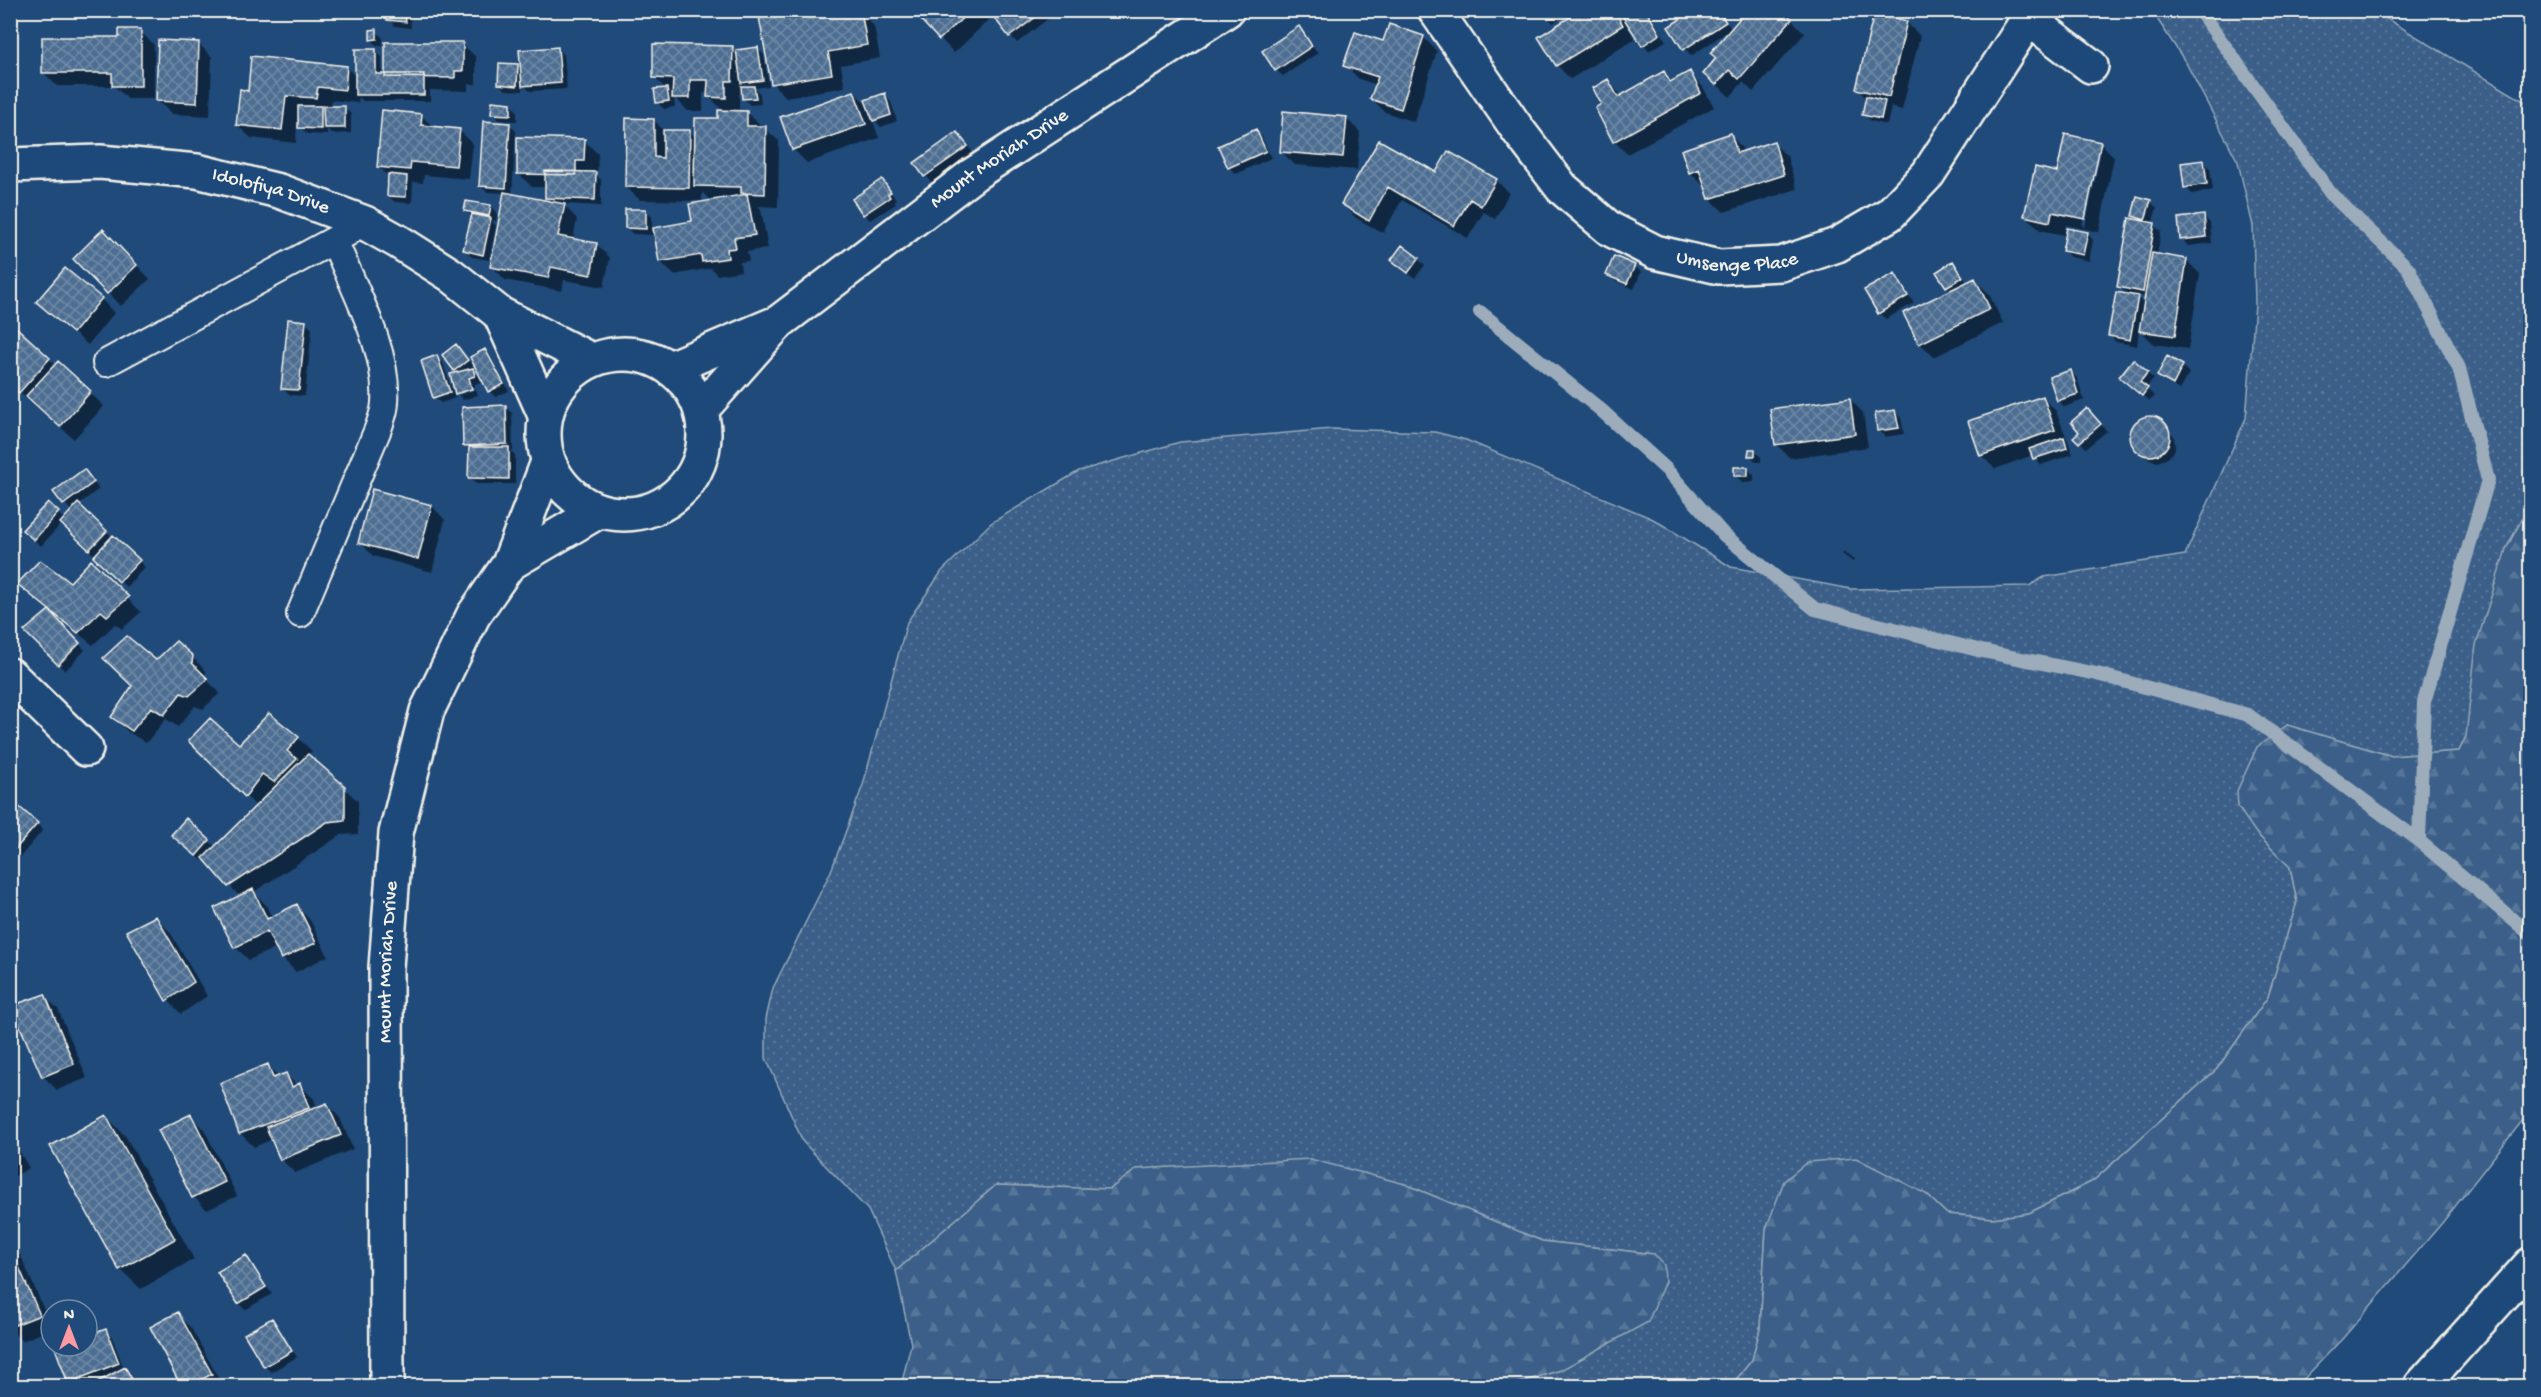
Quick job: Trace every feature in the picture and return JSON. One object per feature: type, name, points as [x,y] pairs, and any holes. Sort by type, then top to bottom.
[{"type":"street","name":"Mount Moriah Drive","points":[[701,410],[779,322],[974,174],[1227,10]]},
{"type":"street","name":"Umsenge Place","points":[[1435,10],[1518,130],[1562,188],[1610,229],[1655,252],[1719,267],[1781,264],[1837,245],[1890,213],[1928,174],[2031,15]]},
{"type":"street","points":[[2031,15],[2091,66]]},
{"type":"street","name":"Idolofiya Drive","points":[[10,165],[100,162],[197,171],[279,191],[365,224],[451,275],[500,314],[591,360]]},
{"type":"street","name":"Idolofiya Drive","points":[[500,314],[545,415]]},
{"type":"street","name":"Mount Moriah Drive","points":[[670,368],[779,322]]},
{"type":"street","name":"Mount Moriah Drive","points":[[618,354],[645,356],[670,368],[690,387],[701,410],[705,435],[701,459],[689,482],[671,499],[648,511],[623,514],[599,511],[577,499],[560,483],[548,462],[543,439],[545,415],[554,394],[568,376],[591,360],[618,354]]},
{"type":"street","name":"Mount Moriah Drive","points":[[387,1386],[386,967],[396,833],[428,711],[473,616],[509,564],[548,462]]},
{"type":"street","name":"Mount Moriah Drive","points":[[509,564],[599,511]]},
{"type":"street","points":[[10,675],[86,749]]},
{"type":"street","points":[[2421,1386],[2530,1265]]},
{"type":"lane","points":[[106,363],[365,224]]},
{"type":"lane","points":[[300,614],[378,429],[385,403],[383,366],[377,343],[334,240]]},
{"type":"green space","points":[[2152,11],[2374,11],[2530,105],[2530,504],[2506,549],[2466,737],[2459,751],[2392,756],[2287,725],[2256,833],[2290,867],[2297,902],[2268,997],[2217,1069],[2093,1181],[2029,1213],[1993,1218],[1947,1214],[1926,1194],[1766,1229],[1760,1329],[1752,1360],[1731,1386],[1508,1386],[1561,1370],[1654,1254],[1542,1241],[1405,1184],[1137,1169],[1110,1189],[996,1185],[896,1271],[868,1210],[803,1142],[766,1058],[766,1019],[773,988],[831,871],[863,785],[907,622],[942,571],[991,523],[1079,471],[1180,442],[1332,429],[1435,432],[1466,440],[1653,519],[1731,567],[1851,589],[2029,586],[2044,577],[2185,555],[2246,418],[2255,304],[2253,226],[2238,162],[2186,63]]},
{"type":"green space","points":[[2530,504],[2530,1111],[2442,1223],[2343,1338],[2297,1386],[1731,1386],[1752,1360],[1760,1329],[1766,1229],[1784,1181],[1807,1162],[1856,1158],[1926,1194],[1947,1214],[1993,1218],[2029,1213],[2093,1181],[2217,1069],[2268,997],[2297,902],[2290,867],[2256,833],[2238,807],[2237,791],[2257,747],[2287,725],[2392,756],[2459,751],[2466,736],[2476,645],[2506,549]]},
{"type":"green space","points":[[1310,1159],[1405,1184],[1542,1241],[1654,1254],[1664,1265],[1665,1281],[1648,1322],[1561,1370],[1508,1386],[901,1386],[911,1344],[896,1271],[996,1185],[1110,1189],[1137,1169]]},
{"type":"building","points":[[386,10],[404,10],[406,22],[387,20]]},
{"type":"building","points":[[821,10],[822,17],[861,10],[867,45],[828,52],[832,74],[771,84],[758,11]]},
{"type":"building","points":[[924,10],[971,10],[939,40],[920,19]]},
{"type":"building","points":[[1000,10],[1045,10],[1009,37],[993,16]]},
{"type":"building","points":[[1566,10],[1614,10],[1623,25],[1556,66],[1538,37],[1570,17]]},
{"type":"building","points":[[1646,10],[1660,34],[1642,46],[1619,11]]},
{"type":"building","points":[[1694,10],[1718,10],[1726,22],[1683,50],[1668,27]]},
{"type":"building","points":[[1747,10],[1783,10],[1792,19],[1739,79],[1729,70],[1716,85],[1703,74],[1716,58],[1710,53]]},
{"type":"building","points":[[1874,13],[1907,21],[1889,97],[1856,89]]},
{"type":"building","points":[[1389,24],[1424,36],[1401,109],[1370,99],[1378,77],[1343,66],[1355,32],[1383,41]]},
{"type":"building","points":[[1299,26],[1312,46],[1275,71],[1262,51]]},
{"type":"building","points":[[119,29],[141,29],[141,86],[112,86],[112,73],[42,73],[42,37],[119,37]]},
{"type":"building","points":[[377,29],[377,39],[370,40],[370,30]]},
{"type":"building","points":[[158,40],[199,42],[197,103],[156,101]]},
{"type":"building","points":[[385,42],[463,42],[463,71],[455,71],[455,78],[385,77]]},
{"type":"building","points":[[653,44],[733,46],[732,81],[726,81],[726,98],[707,97],[708,80],[690,80],[690,98],[672,98],[673,79],[653,78]]},
{"type":"building","points":[[558,47],[561,83],[522,86],[519,50]]},
{"type":"building","points":[[758,47],[763,80],[741,83],[736,50]]},
{"type":"building","points":[[355,49],[376,49],[376,74],[424,74],[424,95],[355,95]]},
{"type":"building","points":[[251,56],[347,66],[345,90],[318,87],[316,98],[286,96],[282,130],[236,125],[240,89],[248,91]]},
{"type":"building","points":[[499,63],[518,64],[517,86],[498,84]]},
{"type":"building","points":[[1664,71],[1670,82],[1690,71],[1701,93],[1613,142],[1595,108],[1601,104],[1593,88],[1608,79],[1618,97]]},
{"type":"building","points":[[741,86],[754,86],[756,98],[742,99]]},
{"type":"building","points":[[667,88],[669,101],[656,103],[654,89]]},
{"type":"building","points":[[854,91],[866,124],[792,150],[780,117]]},
{"type":"building","points":[[885,93],[891,115],[873,121],[865,100]]},
{"type":"building","points":[[1866,96],[1885,101],[1881,119],[1862,115]]},
{"type":"building","points":[[492,101],[511,103],[511,115],[491,114]]},
{"type":"building","points":[[298,106],[321,106],[321,129],[298,128]]},
{"type":"building","points":[[323,106],[345,106],[345,128],[324,128]]},
{"type":"building","points":[[382,110],[422,114],[421,125],[460,129],[456,166],[411,162],[410,170],[377,167]]},
{"type":"building","points":[[718,110],[747,111],[747,126],[766,126],[765,194],[741,193],[741,187],[694,186],[695,118],[718,118]]},
{"type":"building","points":[[1283,111],[1347,117],[1343,157],[1280,152]]},
{"type":"building","points":[[626,118],[654,119],[654,157],[663,158],[663,130],[690,130],[689,188],[625,187]]},
{"type":"building","points":[[483,121],[510,123],[506,188],[479,186]]},
{"type":"building","points":[[1256,129],[1266,151],[1228,168],[1218,146]]},
{"type":"building","points":[[957,132],[968,146],[924,177],[914,163]]},
{"type":"building","points":[[1731,133],[1737,153],[1774,141],[1784,175],[1709,199],[1699,169],[1689,173],[1681,150]]},
{"type":"building","points":[[2065,134],[2101,142],[2085,219],[2052,212],[2050,222],[2024,216],[2035,167],[2057,172]]},
{"type":"building","points":[[517,137],[585,139],[584,161],[576,161],[576,175],[517,174]]},
{"type":"building","points":[[1379,140],[1436,172],[1448,151],[1497,179],[1481,206],[1470,199],[1454,226],[1388,187],[1369,221],[1341,204]]},
{"type":"building","points":[[2204,160],[2207,184],[2184,188],[2181,163]]},
{"type":"building","points":[[545,171],[596,172],[595,200],[545,198]]},
{"type":"building","points":[[388,174],[407,176],[406,197],[387,196]]},
{"type":"building","points":[[882,179],[891,192],[888,194],[890,197],[863,215],[852,199]]},
{"type":"building","points":[[504,192],[565,204],[558,236],[597,243],[591,275],[551,267],[548,278],[490,267]]},
{"type":"building","points":[[747,194],[755,235],[734,238],[736,248],[727,249],[728,258],[702,262],[701,255],[659,262],[653,228],[692,221],[689,204]]},
{"type":"building","points":[[2137,196],[2151,200],[2145,220],[2132,216]]},
{"type":"building","points":[[466,201],[491,205],[489,216],[464,211]]},
{"type":"building","points":[[625,209],[646,209],[646,229],[625,228]]},
{"type":"building","points":[[472,214],[491,218],[483,255],[463,250]]},
{"type":"building","points":[[2204,215],[2206,237],[2180,240],[2178,218]]},
{"type":"building","points":[[2129,218],[2155,223],[2143,292],[2117,287]]},
{"type":"building","points":[[2067,228],[2088,232],[2083,255],[2062,251]]},
{"type":"building","points":[[103,229],[137,265],[107,294],[73,259]]},
{"type":"building","points":[[1402,245],[1419,258],[1408,273],[1391,260]]},
{"type":"building","points":[[2152,253],[2187,259],[2175,336],[2139,331]]},
{"type":"building","points":[[1614,256],[1635,265],[1627,284],[1606,275]]},
{"type":"building","points":[[1953,261],[1963,277],[1946,287],[1936,272]]},
{"type":"building","points":[[65,268],[102,298],[73,333],[36,302]]},
{"type":"building","points":[[1895,273],[1908,296],[1878,314],[1864,290]]},
{"type":"building","points":[[1975,278],[1990,309],[1919,344],[1903,313]]},
{"type":"building","points":[[2116,292],[2138,296],[2130,340],[2108,336]]},
{"type":"building","points":[[288,319],[306,321],[299,390],[281,389]]},
{"type":"building","points":[[16,327],[50,358],[19,393],[10,385],[10,334]]},
{"type":"building","points":[[456,344],[468,360],[454,371],[442,355]]},
{"type":"building","points":[[485,349],[504,384],[488,392],[470,357]]},
{"type":"building","points":[[437,355],[450,392],[433,398],[421,361]]},
{"type":"building","points":[[2167,356],[2183,365],[2173,385],[2157,376]]},
{"type":"building","points":[[2133,359],[2148,372],[2140,382],[2148,388],[2142,396],[2119,377]]},
{"type":"building","points":[[58,361],[91,391],[60,427],[26,396]]},
{"type":"building","points":[[473,368],[475,376],[469,378],[472,389],[455,394],[450,374]]},
{"type":"building","points":[[2071,370],[2078,394],[2057,401],[2049,377]]},
{"type":"building","points":[[2043,396],[2055,430],[1980,456],[1968,421]]},
{"type":"building","points":[[1850,398],[1855,434],[1775,445],[1770,409]]},
{"type":"building","points":[[506,405],[507,444],[463,446],[462,407]]},
{"type":"building","points":[[2087,408],[2101,424],[2079,443],[2073,437],[2079,432],[2071,422]]},
{"type":"building","points":[[1895,410],[1899,428],[1877,431],[1875,413]]},
{"type":"building","points":[[2150,416],[2164,422],[2170,436],[2164,450],[2150,456],[2136,450],[2130,436],[2136,422]]},
{"type":"building","points":[[2064,437],[2067,448],[2033,459],[2029,449]]},
{"type":"building","points":[[469,447],[509,447],[509,479],[468,478]]},
{"type":"building","points":[[1749,449],[1755,449],[1755,456],[1748,456]]},
{"type":"building","points":[[1734,467],[1748,467],[1748,476],[1734,476]]},
{"type":"building","points":[[84,469],[94,482],[63,505],[53,492]]},
{"type":"building","points":[[372,489],[432,505],[418,559],[358,543]]},
{"type":"building","points":[[48,502],[59,512],[34,540],[22,530]]},
{"type":"building","points":[[78,503],[107,531],[89,550],[60,523]]},
{"type":"building","points":[[113,535],[140,560],[119,582],[93,557]]},
{"type":"building","points":[[40,560],[70,582],[91,560],[129,597],[107,616],[101,611],[78,633],[17,584]]},
{"type":"building","points":[[49,610],[80,643],[58,665],[24,631]]},
{"type":"building","points":[[127,636],[156,660],[176,641],[193,656],[192,663],[208,679],[189,696],[181,693],[164,715],[151,707],[132,731],[111,717],[132,686],[103,658]]},
{"type":"building","points":[[269,713],[299,737],[287,751],[297,759],[274,782],[262,774],[245,797],[188,741],[210,718],[239,744]]},
{"type":"building","points":[[308,754],[345,786],[345,820],[327,822],[228,887],[203,858]]},
{"type":"building","points":[[10,799],[38,823],[13,852],[10,849]]},
{"type":"building","points":[[186,818],[210,840],[196,856],[171,835]]},
{"type":"building","points":[[253,889],[267,919],[297,904],[316,943],[281,959],[267,931],[234,948],[214,908]]},
{"type":"building","points":[[156,916],[194,982],[166,1001],[126,931]]},
{"type":"building","points":[[45,994],[74,1064],[42,1077],[11,1006]]},
{"type":"building","points":[[268,1064],[273,1078],[286,1073],[292,1087],[300,1083],[309,1108],[239,1134],[220,1083]]},
{"type":"building","points":[[327,1103],[341,1135],[280,1160],[266,1127]]},
{"type":"building","points":[[191,1114],[225,1182],[192,1198],[158,1130]]},
{"type":"building","points":[[106,1115],[175,1239],[119,1270],[50,1146]]},
{"type":"building","points":[[10,1247],[39,1315],[10,1327]]},
{"type":"building","points":[[246,1255],[266,1287],[238,1304],[217,1272]]},
{"type":"building","points":[[178,1312],[212,1374],[189,1386],[181,1386],[150,1327]]},
{"type":"building","points":[[272,1318],[292,1351],[264,1367],[244,1334]]},
{"type":"building","points":[[106,1329],[119,1363],[68,1383],[59,1358],[99,1358],[99,1332]]},
{"type":"building","points":[[125,1367],[136,1386],[90,1386]]},
{"type":"waterway","points":[[2199,10],[2331,194],[2408,268],[2459,368],[2488,480],[2424,702],[2419,841]]},
{"type":"waterway","points":[[1480,312],[1601,410],[1666,469],[1724,535],[1815,609],[1982,651],[2097,674],[2248,715],[2419,841],[2530,934]]}]
